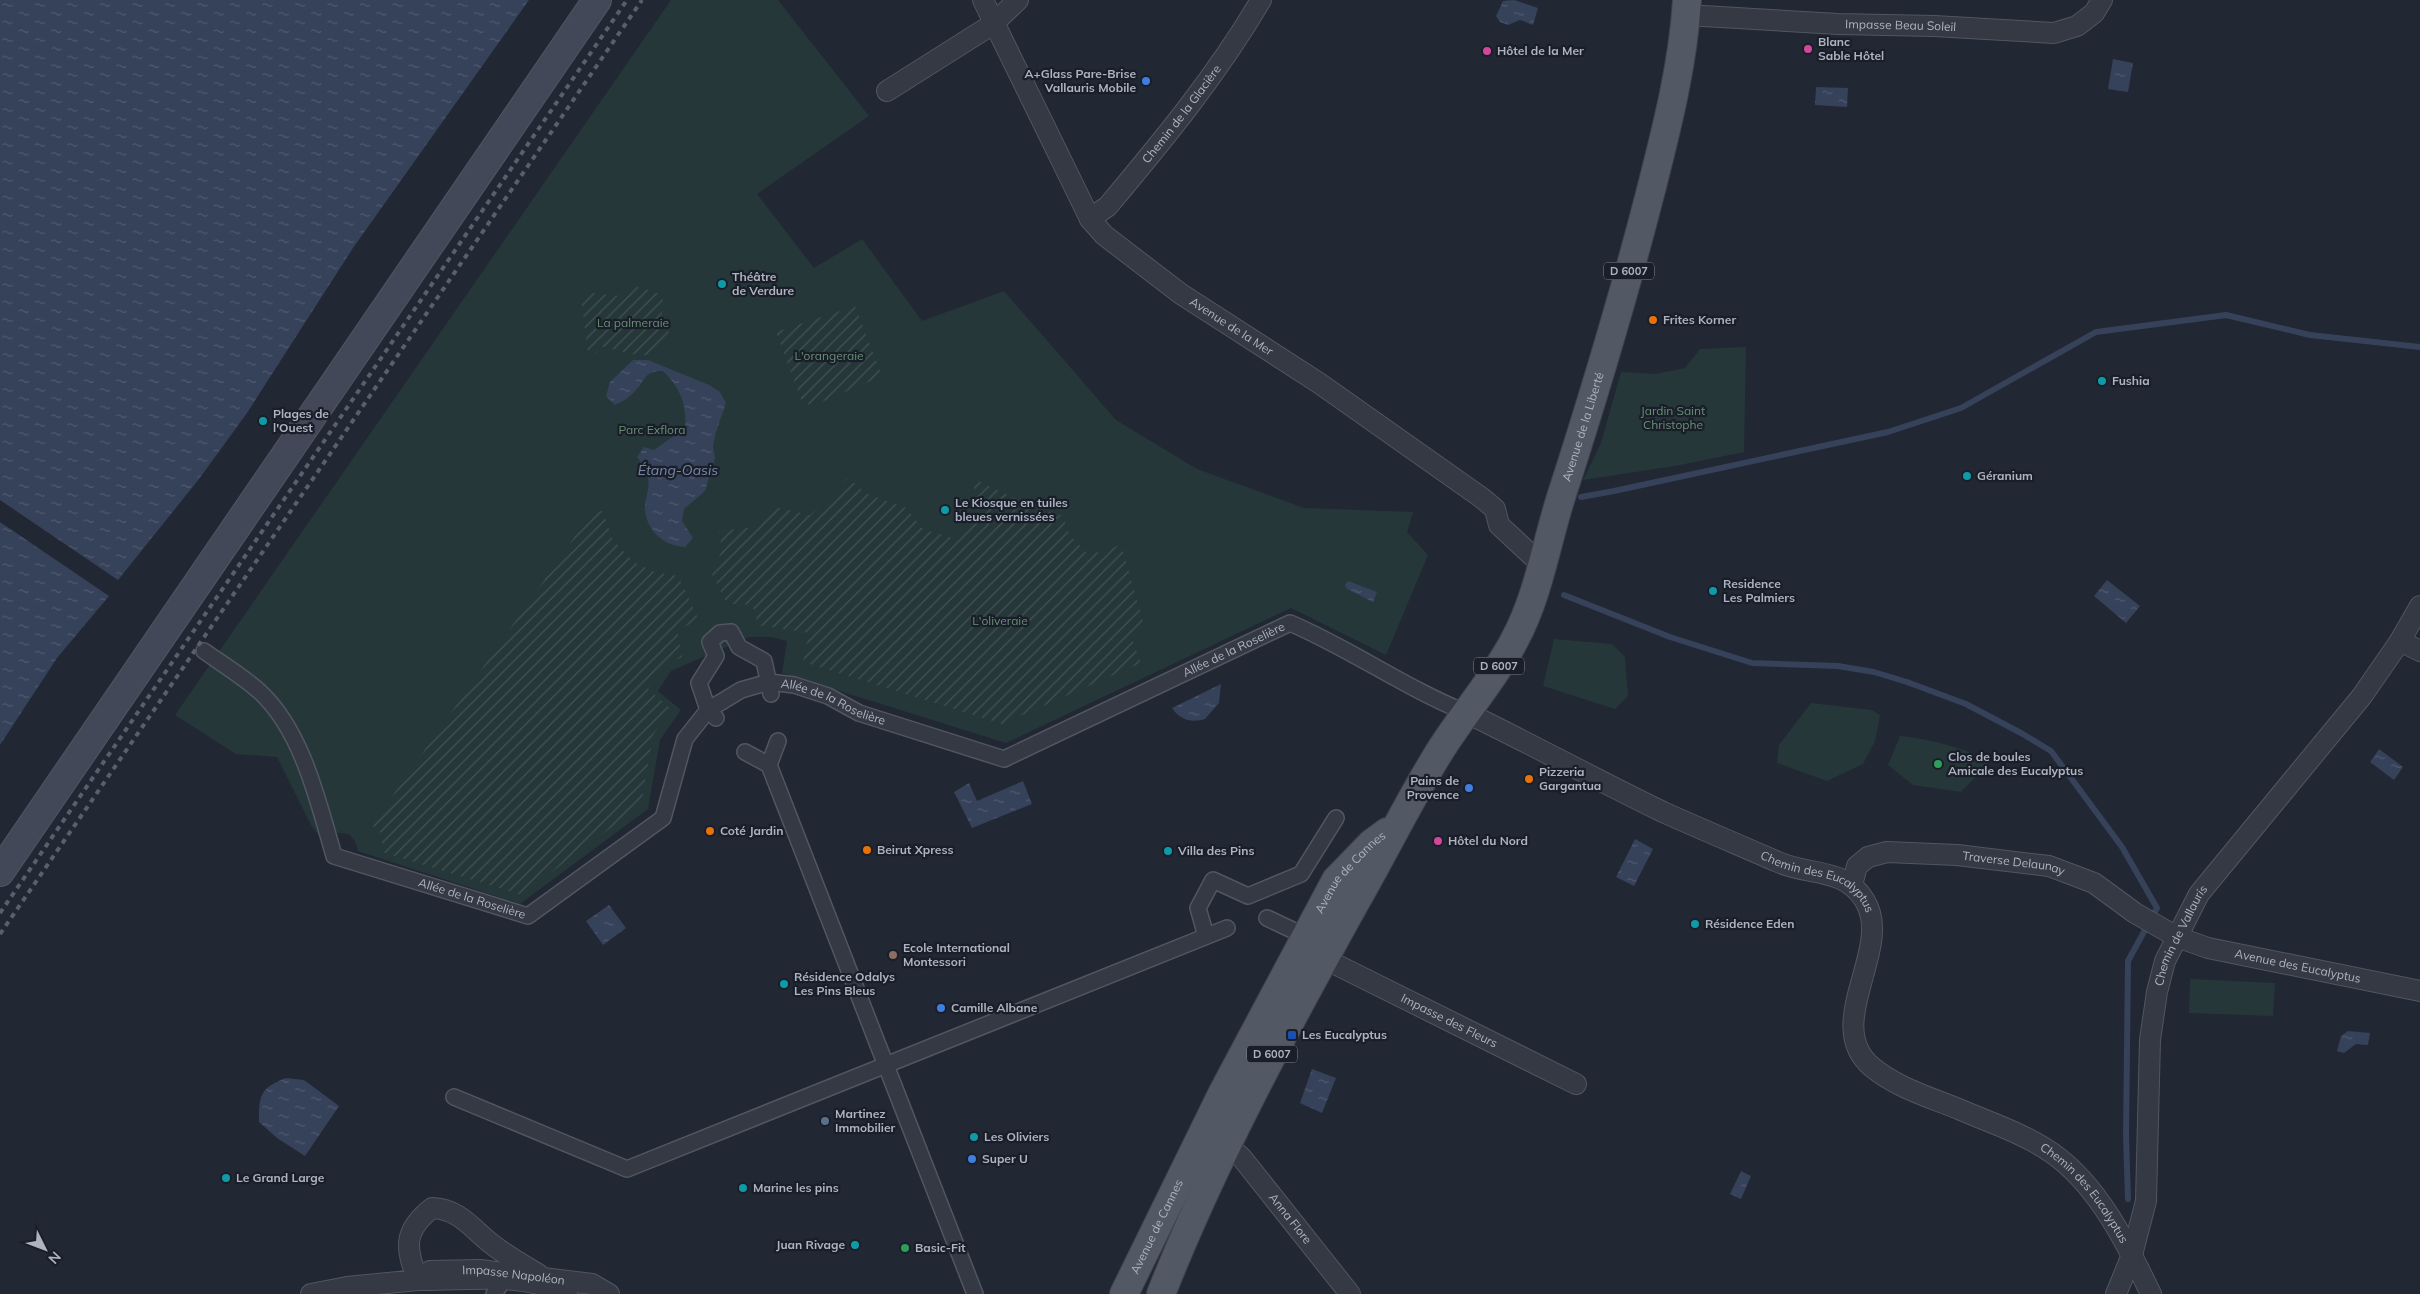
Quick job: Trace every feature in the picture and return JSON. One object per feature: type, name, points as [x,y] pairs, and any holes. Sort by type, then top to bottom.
[{"type":"main road","points":[[0,872],[597,0]]},
{"type":"main road","name":"Avenue de la Liberté","points":[[1400,823],[1435,759],[1515,641],[1543,566],[1548,537],[1595,393],[1647,207],[1685,32],[1686,8]]},
{"type":"main road","name":"Avenue de Cannes","points":[[1124,1294],[1223,1092],[1336,880],[1372,843],[1400,823]]},
{"type":"main road","name":"Avenue de Cannes","points":[[1161,1294],[1190,1222],[1246,1102],[1323,958],[1400,823]]},
{"type":"street","name":"Avenue de la Mer","points":[[983,0],[993,24],[1090,219],[1104,235],[1181,294],[1319,383],[1495,509],[1499,525],[1543,566]]},
{"type":"street","points":[[887,91],[993,24],[1018,0]]},
{"type":"street","name":"Chemin de la Glacière","points":[[1090,219],[1108,206],[1198,98],[1234,47],[1262,0]]},
{"type":"street","name":"Impasse Beau Soleil","points":[[1686,8],[1838,24],[1934,26],[2054,33],[2077,26],[2094,13],[2102,0]]},
{"type":"street","name":"Chemin de Vallauris","points":[[2116,1294],[2132,1255],[2146,1201],[2150,1040],[2165,961],[2199,894],[2362,696],[2400,641],[2420,606]]},
{"type":"street","name":"Allée de la Roselière","points":[[204,651],[260,692],[293,733],[321,812],[334,856],[528,916],[663,818],[685,739],[741,690],[794,685],[828,696],[859,713],[1004,759],[1290,623],[1320,635],[1439,702],[1467,713]]},
{"type":"street","points":[[712,714],[699,683],[716,656],[710,642],[720,633],[732,632],[738,647],[764,660],[770,688]]},
{"type":"street","points":[[2400,641],[2420,651]]},
{"type":"street","name":"Chemin des Eucalyptus","points":[[1467,713],[1663,811],[1787,866],[1844,878],[1866,901],[1871,914],[1873,929],[1855,1011],[1854,1032],[1858,1050],[1870,1066],[1890,1080],[2005,1129],[2050,1151],[2077,1172],[2102,1207],[2132,1255],[2151,1294]]},
{"type":"street","points":[[769,765],[778,741]]},
{"type":"street","points":[[745,752],[769,765],[975,1294]]},
{"type":"street","points":[[1206,936],[1198,908],[1214,880],[1248,896],[1302,874],[1336,818]]},
{"type":"street","name":"Traverse Delaunay","points":[[1852,885],[1857,866],[1868,857],[1887,852],[1957,855],[2049,866],[2094,883],[2136,913],[2177,936]]},
{"type":"street","points":[[1267,918],[1305,936]]},
{"type":"street","points":[[454,1097],[628,1169],[1227,928]]},
{"type":"street","name":"Avenue des Eucalyptus","points":[[2177,936],[2208,948],[2420,991]]},
{"type":"street","name":"Impasse des Fleurs","points":[[1323,958],[1576,1084]]},
{"type":"street","name":"Anna Flore","points":[[1227,1144],[1242,1158],[1350,1294]]},
{"type":"street","points":[[418,1280],[409,1258],[409,1234],[420,1217],[432,1208],[446,1208],[462,1218],[493,1245],[541,1276]]},
{"type":"street","name":"Impasse Napoléon","points":[[418,1280],[430,1271],[480,1270],[541,1276],[592,1284],[609,1294]]},
{"type":"street","name":"Impasse Napoléon","points":[[311,1294],[418,1280],[481,1278],[499,1287],[531,1282],[567,1294]]},
{"type":"green space","name":"Parc Exflora","points":[[671,0],[778,0],[869,116],[757,194],[814,268],[862,239],[922,321],[1004,291],[1116,420],[1197,469],[1304,508],[1413,512],[1407,532],[1428,555],[1386,655],[1291,608],[1006,743],[782,673],[787,641],[771,637],[749,637],[671,671],[658,691],[681,710],[660,740],[648,809],[520,904],[358,851],[355,841],[349,834],[329,832],[321,838],[311,825],[277,757],[236,754],[175,715]]},
{"type":"green space","name":"La palmeraie","points":[[633,285],[663,295],[662,314],[669,332],[665,340],[653,355],[636,355],[600,346],[597,353],[588,352],[581,297],[592,293],[617,296]]},
{"type":"green space","name":"L'orangeraie","points":[[855,306],[882,376],[812,406],[802,402],[776,332]]},
{"type":"green space","name":"Jardin Saint Christophe","points":[[1746,347],[1744,452],[1675,466],[1583,480],[1601,443],[1621,372],[1655,374],[1685,368],[1700,349]]},
{"type":"green space","name":"L'oliveraie","points":[[846,479],[856,484],[865,493],[906,508],[923,529],[952,538],[966,532],[978,511],[973,494],[976,480],[1028,504],[1063,516],[1069,534],[1087,553],[1104,552],[1121,544],[1144,625],[1130,634],[1141,663],[1002,724],[803,662],[809,633],[757,625],[755,610],[745,604],[727,604],[712,574],[722,550],[719,531],[754,527],[775,507],[810,515],[839,491]]},
{"type":"green space","points":[[603,511],[612,539],[634,562],[655,572],[678,576],[699,620],[677,630],[682,657],[664,666],[648,689],[672,710],[653,735],[641,805],[521,895],[382,852],[382,834],[372,825],[592,512]]},
{"type":"green space","points":[[1554,639],[1612,644],[1625,657],[1628,696],[1615,709],[1543,686]]},
{"type":"green space","points":[[1811,703],[1872,710],[1880,715],[1875,741],[1863,764],[1827,781],[1777,763],[1779,745]]},
{"type":"green space","name":"Clos de boules Amicale des Eucalyptus","points":[[1900,736],[1934,741],[1959,748],[1989,763],[1961,792],[1913,785],[1888,765]]},
{"type":"green space","points":[[2190,979],[2275,983],[2273,1016],[2189,1013]]},
{"type":"water","points":[[0,0],[529,0],[353,248],[247,413],[199,479],[118,580],[0,500]]},
{"type":"water","points":[[1514,0],[1538,8],[1533,25],[1520,20],[1508,25],[1500,22],[1496,16],[1503,1]]},
{"type":"water","points":[[2113,59],[2133,63],[2128,92],[2108,89]]},
{"type":"water","points":[[1816,87],[1848,88],[1847,107],[1815,105]]},
{"type":"water","name":"Étang-Oasis","points":[[633,360],[648,360],[709,385],[720,392],[726,403],[716,432],[713,446],[715,458],[705,491],[684,509],[682,521],[693,538],[685,547],[670,544],[658,536],[649,524],[645,510],[648,478],[637,457],[644,447],[654,450],[685,428],[683,404],[674,383],[663,371],[657,371],[649,374],[630,396],[615,405],[606,396],[610,382]]},
{"type":"water","points":[[0,522],[109,596],[57,658],[0,745]]},
{"type":"water","points":[[2107,580],[2140,606],[2126,623],[2094,596]]},
{"type":"water","points":[[1348,581],[1377,592],[1373,602],[1347,589],[1345,585]]},
{"type":"water","points":[[1221,684],[1219,703],[1205,719],[1195,721],[1182,718],[1172,708]]},
{"type":"water","points":[[2379,749],[2403,767],[2394,780],[2370,762]]},
{"type":"water","points":[[1023,781],[1032,804],[972,828],[954,792],[969,783],[977,801]]},
{"type":"water","points":[[1635,839],[1653,849],[1634,886],[1616,877]]},
{"type":"water","points":[[609,905],[626,928],[603,945],[586,921]]},
{"type":"water","points":[[2348,1031],[2370,1033],[2368,1045],[2356,1044],[2344,1053],[2337,1051],[2341,1036]]},
{"type":"water","points":[[1312,1069],[1336,1078],[1322,1113],[1300,1103]]},
{"type":"water","points":[[286,1078],[304,1080],[339,1106],[305,1156],[277,1138],[259,1122],[261,1099],[266,1089]]},
{"type":"water","points":[[1741,1171],[1751,1176],[1741,1199],[1730,1194]]},
{"type":"waterway","points":[[1581,497],[1888,432],[1961,408],[2096,332],[2226,315],[2310,335],[2420,347]]},
{"type":"waterway","points":[[1564,595],[1670,637],[1752,663],[1838,666],[1874,672],[1907,682],[1966,704],[2051,751],[2122,847],[2157,908],[2128,961],[2126,1136],[2128,1199]]},
{"type":"railway","points":[[0,913],[627,0]]},
{"type":"railway","points":[[0,934],[642,0]]},
{"type":"place","name":"Blanc Sable Hôtel","points":[[1808,49]]},
{"type":"place","name":"Hôtel de la Mer","points":[[1487,51]]},
{"type":"place","name":"A+Glass Pare-Brise Vallauris Mobile","points":[[1146,81]]},
{"type":"place","name":"Théâtre de Verdure","points":[[722,284]]},
{"type":"place","name":"Frites Korner","points":[[1653,320]]},
{"type":"place","name":"Fushia","points":[[2102,381]]},
{"type":"place","name":"Plages de l'Ouest","points":[[263,421]]},
{"type":"place","name":"Géranium","points":[[1967,476]]},
{"type":"place","name":"Le Kiosque en tuiles bleues vernissées","points":[[945,510]]},
{"type":"place","name":"Residence Les Palmiers","points":[[1713,591]]},
{"type":"place","name":"Clos de boules Amicale des Eucalyptus","points":[[1938,764]]},
{"type":"place","name":"Pizzeria Gargantua","points":[[1529,779]]},
{"type":"place","name":"Pains de Provence","points":[[1469,788]]},
{"type":"place","name":"Coté Jardin","points":[[710,831]]},
{"type":"place","name":"Hôtel du Nord","points":[[1438,841]]},
{"type":"place","name":"Beirut Xpress","points":[[867,850]]},
{"type":"place","name":"Villa des Pins","points":[[1168,851]]},
{"type":"place","name":"Résidence Eden","points":[[1695,924]]},
{"type":"place","name":"Ecole International Montessori","points":[[893,955]]},
{"type":"place","name":"Résidence Odalys Les Pins Bleus","points":[[784,984]]},
{"type":"place","name":"Camille Albane","points":[[941,1008]]},
{"type":"place","name":"Les Eucalyptus","points":[[1292,1035]]},
{"type":"place","name":"Martinez Immobilier","points":[[825,1121]]},
{"type":"place","name":"Les Oliviers","points":[[974,1137]]},
{"type":"place","name":"Super U","points":[[972,1159]]},
{"type":"place","name":"Le Grand Large","points":[[226,1178]]},
{"type":"place","name":"Marine les pins","points":[[743,1188]]},
{"type":"place","name":"Juan Rivage","points":[[855,1245]]},
{"type":"place","name":"Basic-Fit","points":[[905,1248]]}]
